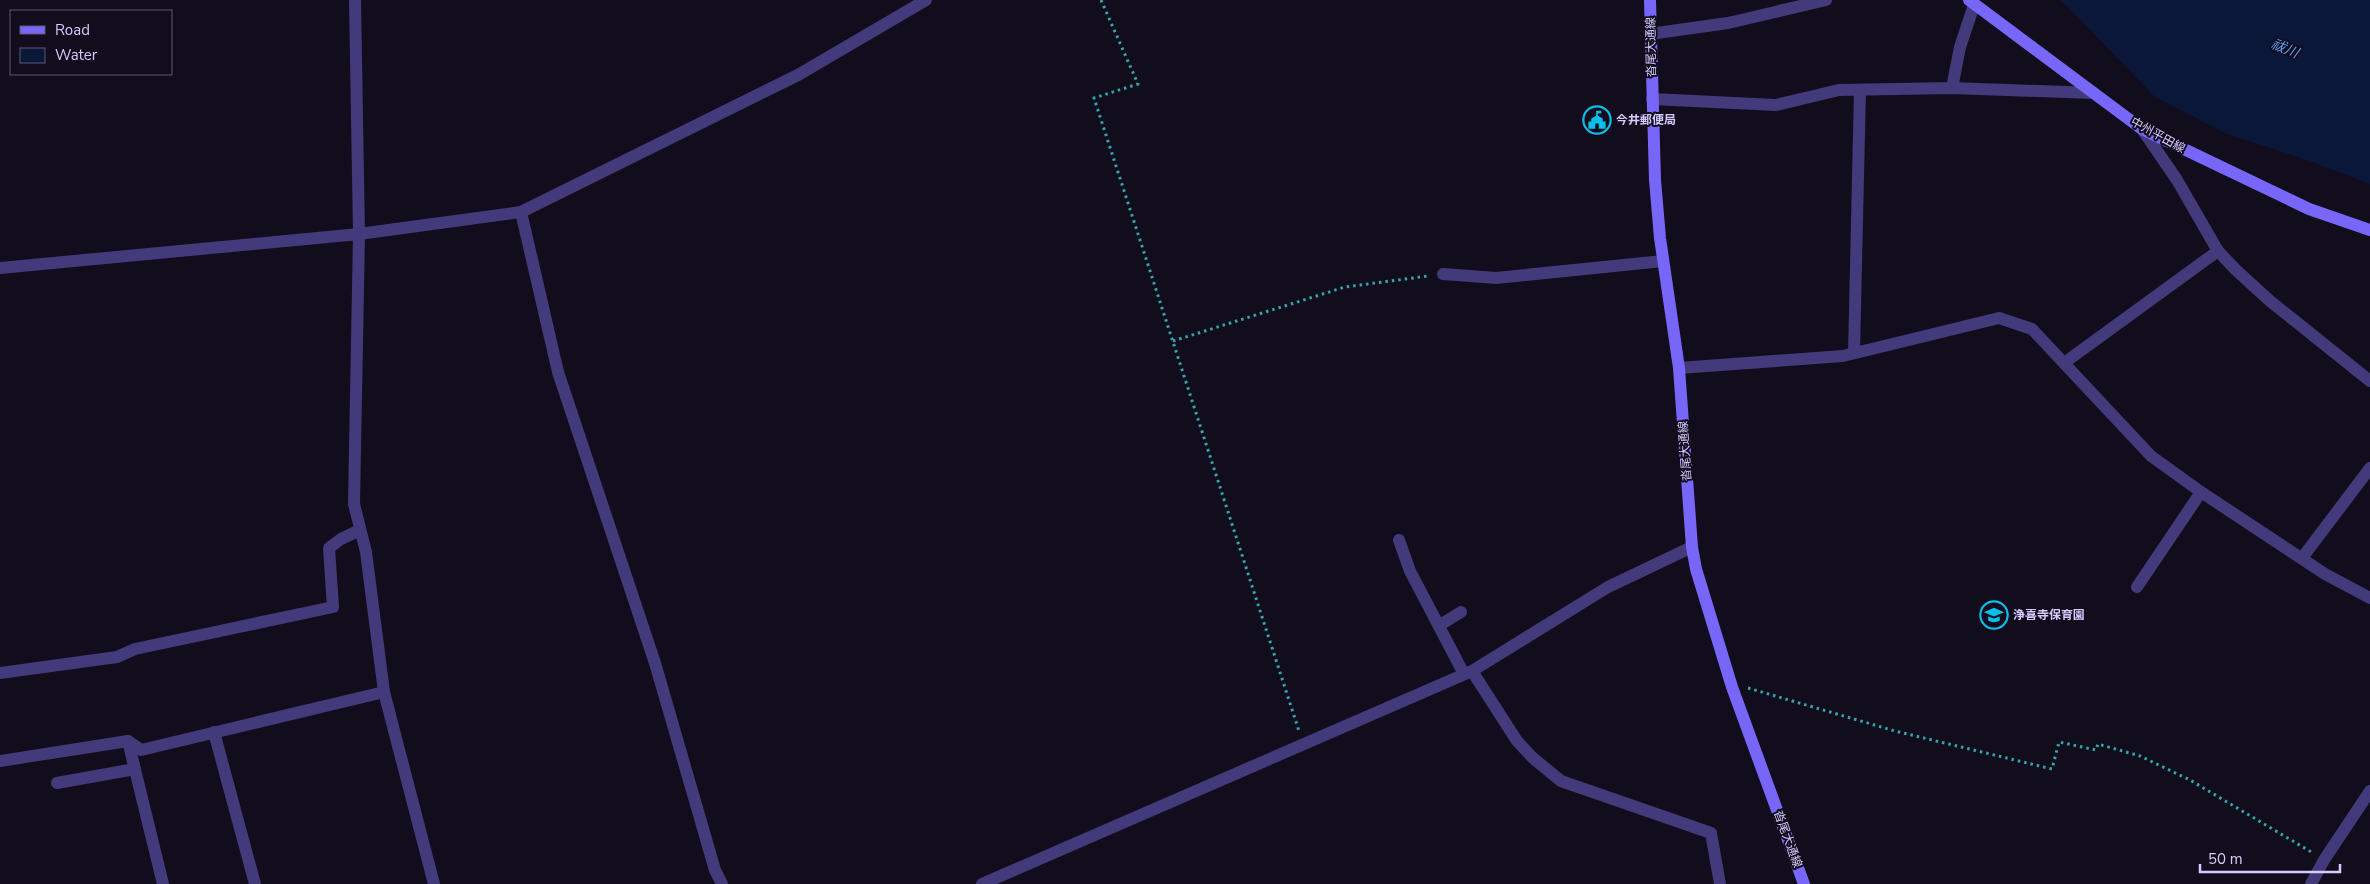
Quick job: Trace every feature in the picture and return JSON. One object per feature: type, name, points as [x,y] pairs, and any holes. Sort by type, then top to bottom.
[{"type":"main road","name":"沓尾大通線","points":[[1650,0],[1655,180],[1679,368],[1692,547],[1696,569],[1732,687],[1804,884]]},
{"type":"main road","name":"中州平田線","points":[[1971,2],[2142,129],[2309,209],[2370,230]]},
{"type":"street","points":[[355,0],[359,234],[354,504],[366,552],[384,692],[434,884]]},
{"type":"street","points":[[0,268],[359,234],[521,212],[798,75],[926,0]]},
{"type":"street","points":[[1650,34],[1728,23],[1826,0]]},
{"type":"street","points":[[1952,88],[1971,2]]},
{"type":"street","points":[[1652,99],[1776,105],[1839,90],[1952,88],[2094,93]]},
{"type":"street","points":[[1854,353],[1860,90]]},
{"type":"street","points":[[2142,129],[2177,180],[2218,251],[2270,301],[2370,381]]},
{"type":"street","points":[[521,212],[558,372],[655,663],[715,870],[722,884]]},
{"type":"street","points":[[2064,363],[2218,251]]},
{"type":"street","points":[[1443,274],[1496,278],[1664,261]]},
{"type":"street","points":[[1679,368],[1843,356],[1999,318],[2032,329],[2151,456],[2201,492],[2324,574],[2370,598]]},
{"type":"street","points":[[2302,558],[2370,468]]},
{"type":"street","points":[[2137,587],[2201,492]]},
{"type":"street","points":[[0,672],[118,657],[135,649],[333,607],[329,548],[341,539],[360,530]]},
{"type":"street","points":[[1398,540],[1410,572],[1468,673],[1517,741],[1532,758],[1561,781],[1711,832],[1720,884]]},
{"type":"street","points":[[982,884],[1468,673],[1608,587],[1692,547]]},
{"type":"street","points":[[1440,625],[1461,612]]},
{"type":"street","points":[[0,761],[128,741],[141,750],[384,692]]},
{"type":"street","points":[[214,732],[255,884]]},
{"type":"street","points":[[128,741],[164,884]]},
{"type":"street","points":[[57,783],[135,769]]},
{"type":"street","points":[[2311,884],[2324,860],[2370,791]]},
{"type":"path","points":[[1101,0],[1138,84],[1094,98],[1303,744]]},
{"type":"path","points":[[1173,341],[1345,287],[1443,274]]},
{"type":"path","points":[[1758,690],[1895,731],[2052,769],[2059,742],[2096,750],[2098,744],[2140,756],[2190,780],[2324,860]]},
{"type":"water","name":"祓川","points":[[2059,0],[2370,0],[2370,184],[2304,159],[2227,134],[2155,97]]},
{"type":"place","name":"今井郵便局","points":[[1597,120]]},
{"type":"place","name":"浄喜寺保育園","points":[[1994,615]]}]
